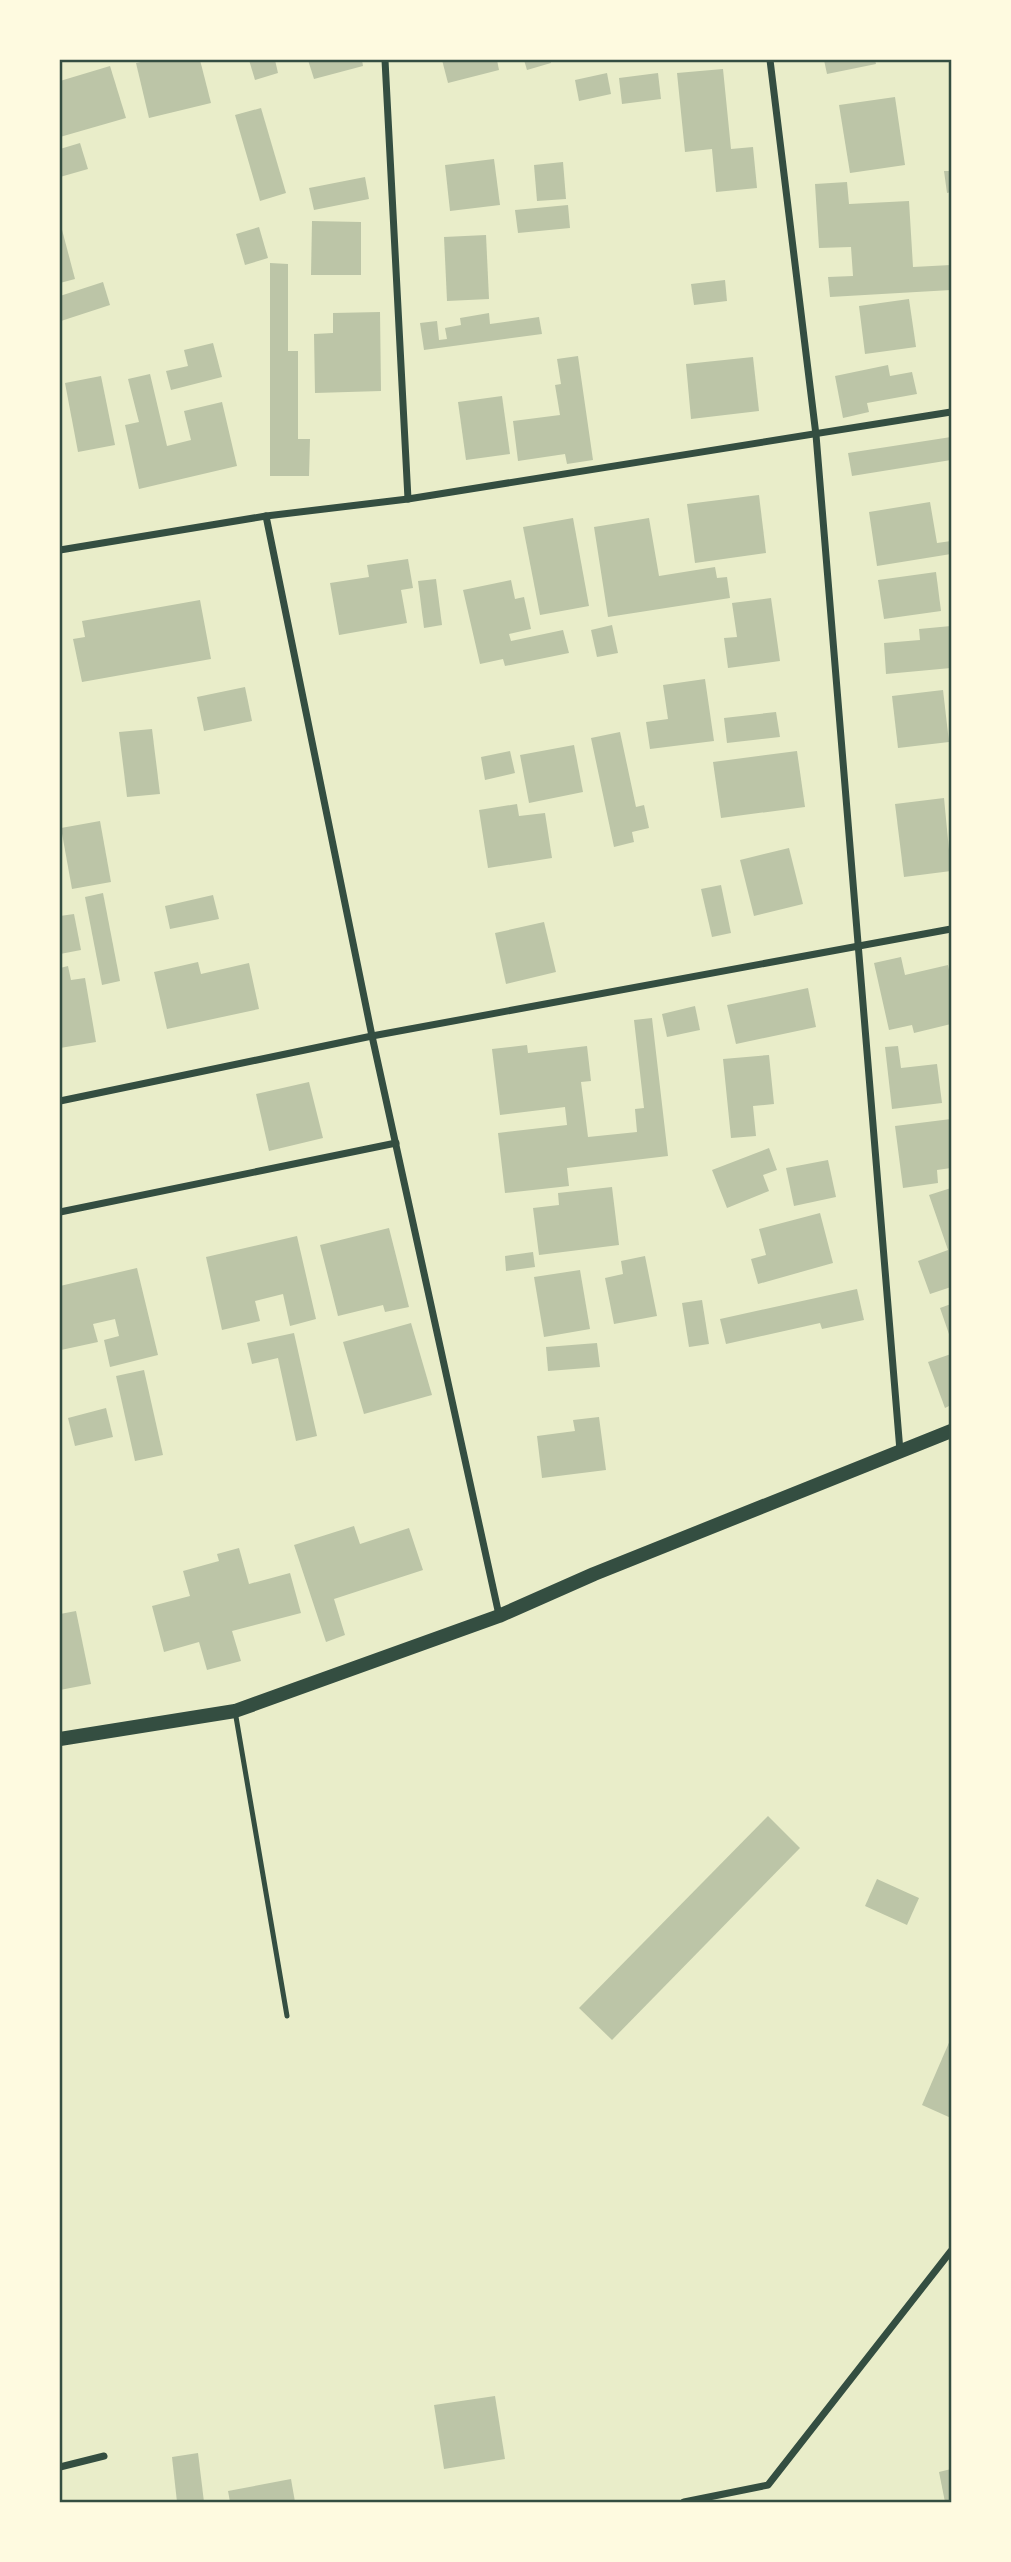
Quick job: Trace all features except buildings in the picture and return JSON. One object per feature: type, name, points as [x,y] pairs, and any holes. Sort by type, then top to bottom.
[{"type":"main road","points":[[60,1739],[235,1711],[499,1616],[594,1574],[951,1431]]},
{"type":"street","points":[[385,60],[408,499]]},
{"type":"street","points":[[770,60],[816,435],[900,1451]]},
{"type":"street","points":[[60,550],[266,516],[408,499],[951,412]]},
{"type":"street","points":[[266,516],[372,1036],[499,1616]]},
{"type":"street","points":[[60,1101],[372,1036],[951,929]]},
{"type":"street","points":[[60,1212],[396,1143]]},
{"type":"street","points":[[684,2502],[768,2485],[951,2251]]},
{"type":"street","points":[[60,2467],[104,2456]]},
{"type":"lane","points":[[235,1711],[287,2017]]}]
